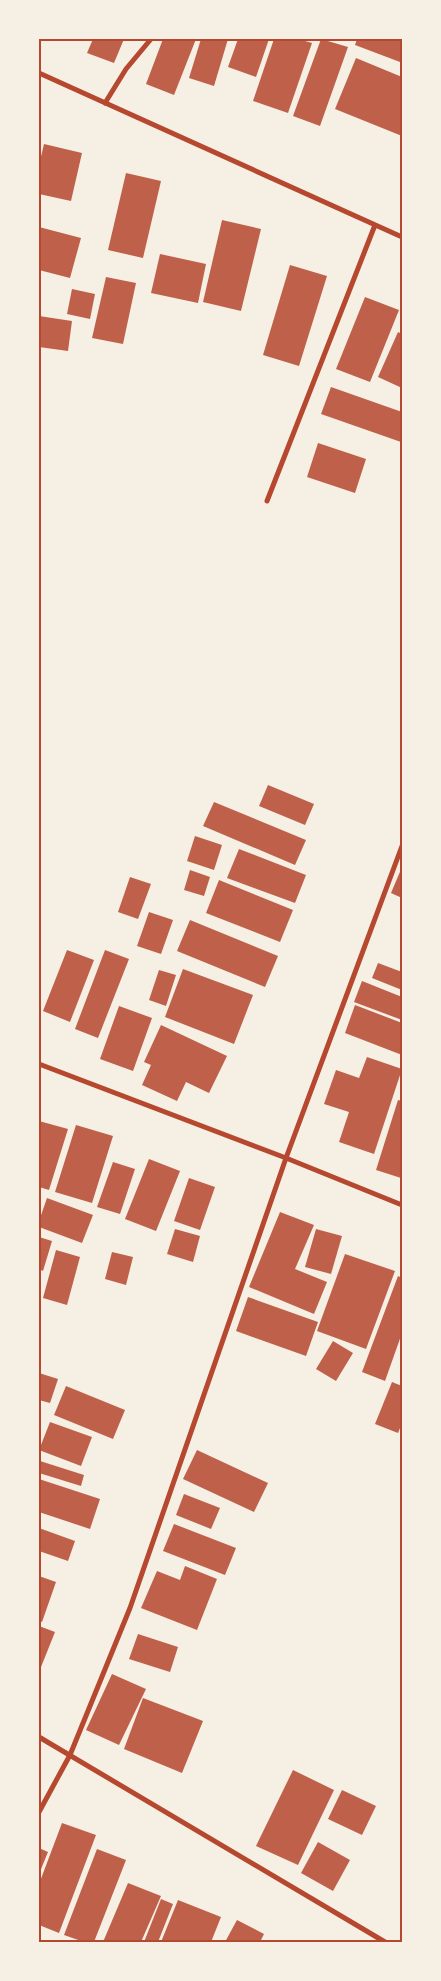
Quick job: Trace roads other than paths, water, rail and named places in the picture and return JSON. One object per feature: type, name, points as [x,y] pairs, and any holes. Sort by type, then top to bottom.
[{"type":"street","points":[[105,103],[126,70],[152,39]]},
{"type":"street","points":[[39,73],[402,237]]},
{"type":"street","points":[[267,501],[375,225]]},
{"type":"street","points":[[39,1812],[70,1755],[130,1608],[286,1158],[402,846]]},
{"type":"street","points":[[39,1064],[286,1158],[402,1205]]},
{"type":"street","points":[[39,1737],[385,1942]]}]
